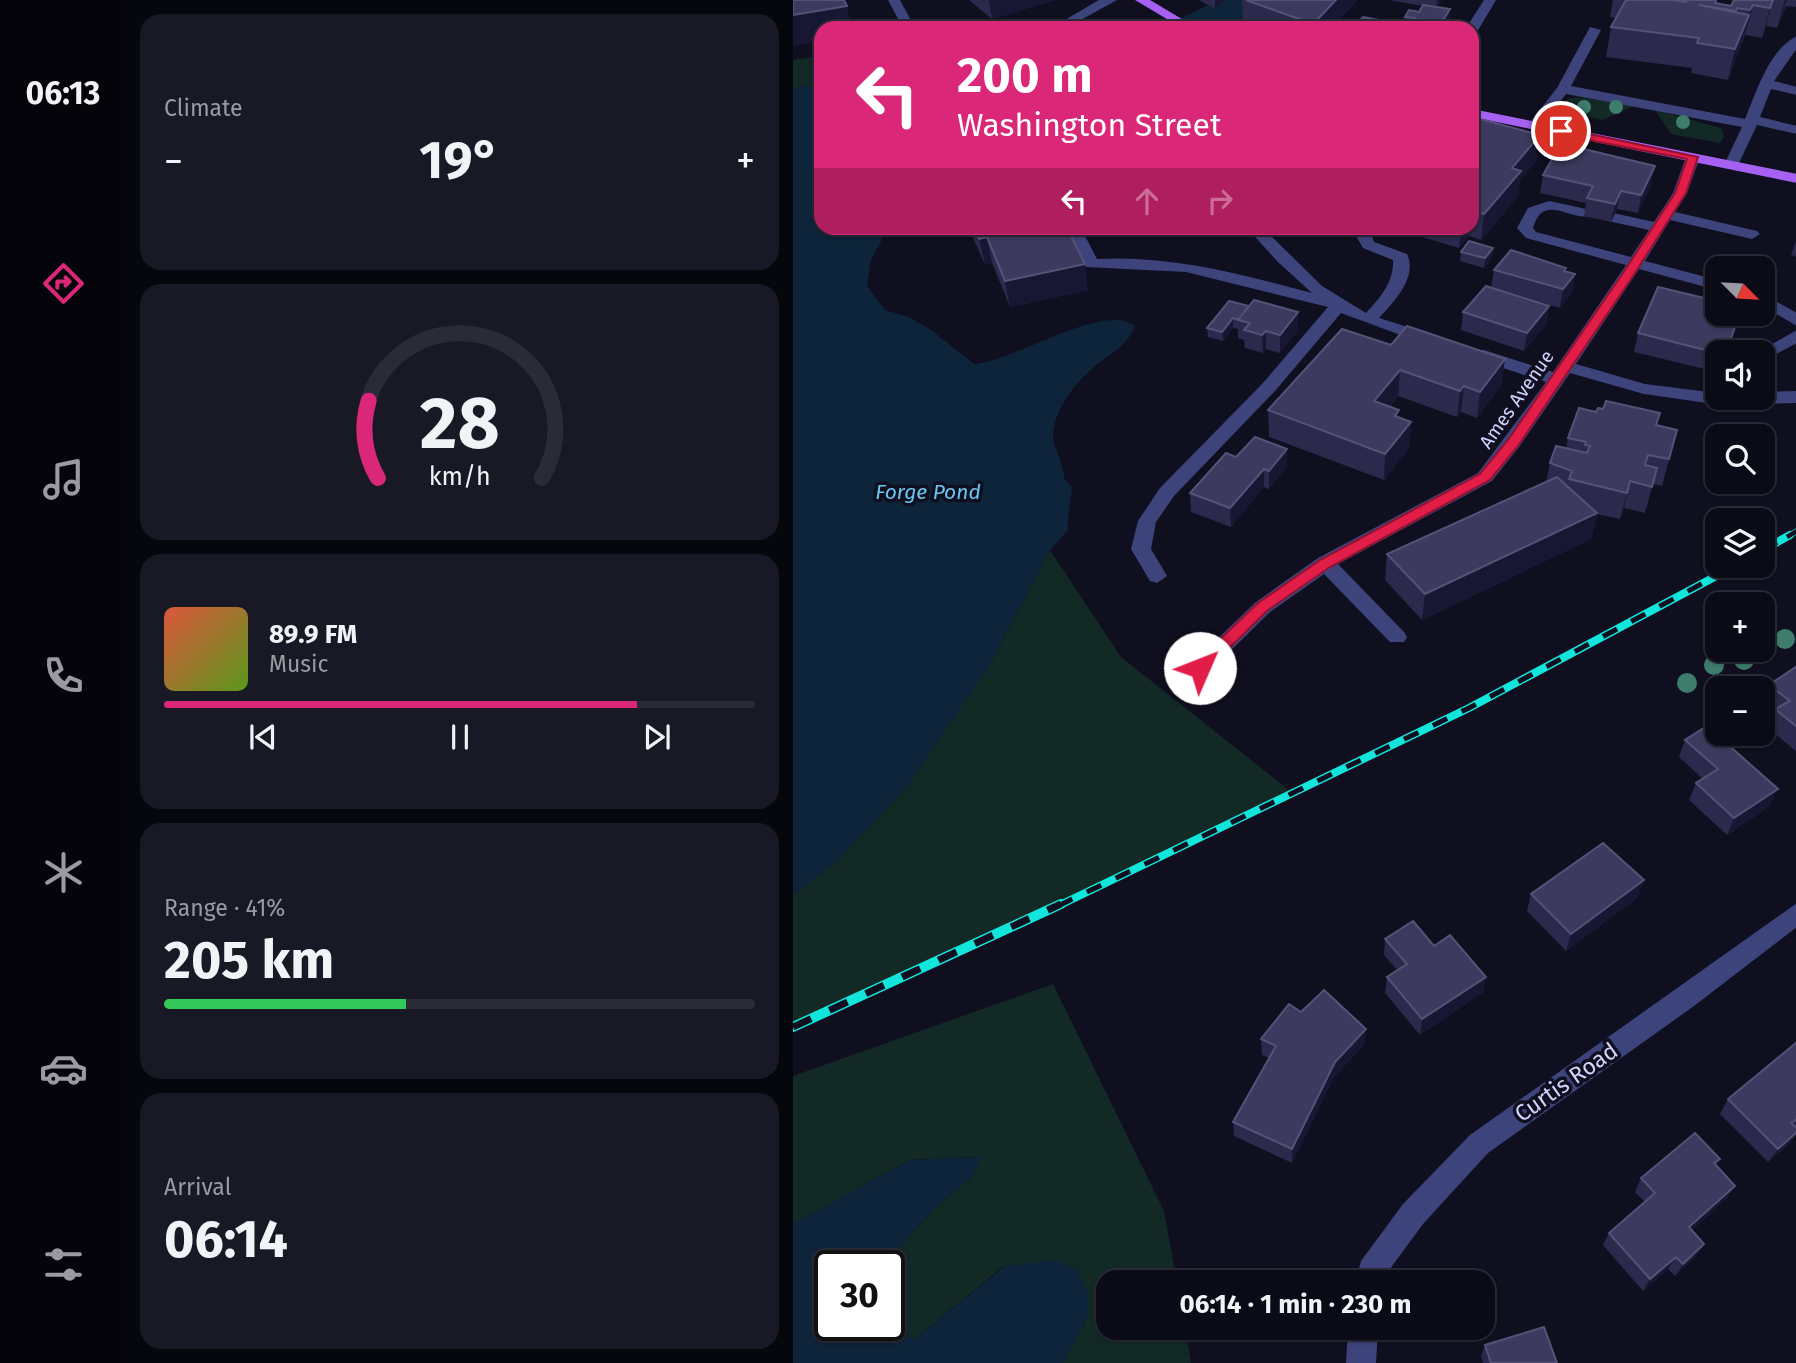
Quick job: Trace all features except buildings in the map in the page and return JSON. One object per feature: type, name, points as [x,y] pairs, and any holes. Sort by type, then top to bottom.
[{"type":"main road","points":[[1141,0],[1179,21]]},
{"type":"main road","points":[[1479,115],[1796,178]]},
{"type":"street","points":[[894,0],[905,21]]},
{"type":"street","points":[[1069,21],[1092,7],[1111,0]]},
{"type":"street","points":[[1477,21],[1490,0]]},
{"type":"street","points":[[1534,126],[1563,89],[1595,30]]},
{"type":"street","points":[[1732,165],[1746,142],[1768,84],[1796,40]]},
{"type":"street","points":[[1768,84],[1796,91]]},
{"type":"street","points":[[1563,89],[1796,130]]},
{"type":"street","name":"Ames Avenue","points":[[1200,668],[1263,607],[1325,563],[1485,477],[1513,443],[1635,265],[1680,193],[1693,157]]},
{"type":"street","points":[[1582,209],[1554,204],[1539,206],[1526,221],[1526,228],[1531,235],[1705,282]]},
{"type":"street","points":[[1617,217],[1752,234]]},
{"type":"street","points":[[1078,235],[1092,264],[1132,260],[1195,268],[1339,305],[1376,322],[1451,346],[1644,389],[1705,397]]},
{"type":"street","points":[[1261,235],[1271,248],[1339,305]]},
{"type":"street","points":[[1365,235],[1368,245],[1401,257],[1402,261],[1401,276],[1376,322]]},
{"type":"street","points":[[1157,576],[1141,549],[1147,521],[1167,492],[1269,387],[1339,305]]},
{"type":"street","points":[[1775,307],[1796,321]]},
{"type":"street","points":[[1775,348],[1796,335]]},
{"type":"street","points":[[1775,398],[1796,397]]},
{"type":"street","points":[[1325,563],[1397,637]]},
{"type":"street","name":"Curtis Road","points":[[1372,1270],[1413,1214],[1479,1144],[1685,998],[1796,913]]},
{"type":"street","points":[[1361,1363],[1362,1340]]},
{"type":"green space","points":[[814,57],[814,88],[802,86],[793,89],[793,60]]},
{"type":"green space","points":[[1576,97],[1634,106],[1602,120],[1557,110],[1568,99]]},
{"type":"green space","points":[[1655,110],[1721,128],[1724,136],[1720,143],[1671,134]]},
{"type":"green space","points":[[1050,550],[1121,657],[1294,794],[1106,886],[793,1027],[793,894],[837,861],[989,666]]},
{"type":"green space","points":[[1053,984],[1164,1211],[1175,1270],[1096,1270],[1096,1340],[1187,1340],[1191,1363],[1063,1363],[1088,1317],[1004,1266],[916,1338],[905,1338],[905,1250],[897,1250],[936,1207],[972,1177],[980,1157],[910,1160],[793,1224],[793,1076]]},
{"type":"water","name":"Forge Pond","points":[[802,86],[814,88],[814,235],[884,235],[871,260],[867,286],[885,310],[909,317],[931,330],[974,364],[1102,321],[1121,320],[1135,326],[1123,345],[1078,382],[1057,417],[1053,437],[1064,478],[1072,487],[1067,531],[1050,550],[989,666],[908,786],[837,861],[793,894],[793,89]]},
{"type":"water","points":[[981,1157],[972,1177],[936,1207],[897,1250],[814,1250],[814,1341],[905,1341],[905,1338],[916,1338],[1005,1266],[1055,1260],[1077,1270],[1088,1291],[1088,1317],[1063,1363],[793,1363],[793,1224],[910,1160]]},
{"type":"waterway","points":[[1212,21],[1234,10],[1241,0]]},
{"type":"railway","points":[[1787,537],[1797,531]]},
{"type":"railway","points":[[1775,543],[1790,535]]},
{"type":"railway","points":[[1058,906],[1469,708],[1713,578]]},
{"type":"railway","points":[[793,1027],[1061,904]]},
{"type":"route","points":[[1200,668],[1263,607],[1325,563],[1396,523],[1456,495],[1485,477],[1513,443],[1629,273],[1680,193],[1693,157],[1561,131]]}]
